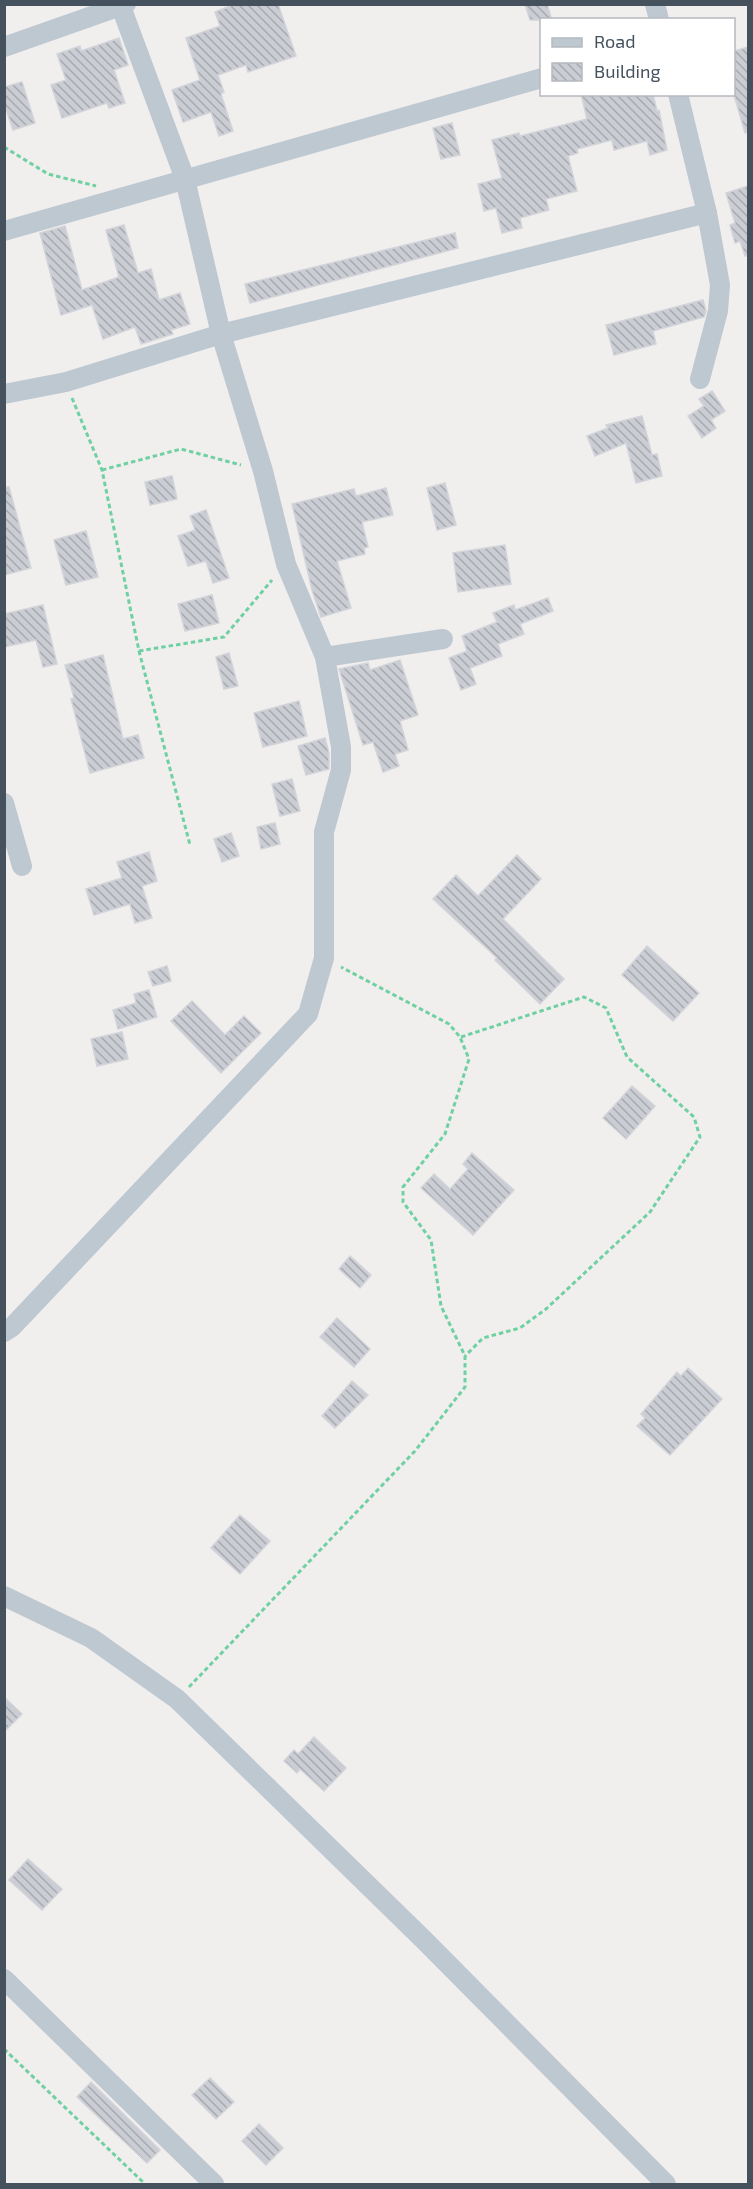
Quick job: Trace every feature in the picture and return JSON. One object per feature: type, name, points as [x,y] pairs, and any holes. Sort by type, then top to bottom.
[{"type":"street","points":[[4,47],[122,5],[185,179],[221,334],[263,471],[286,564],[325,657],[341,747],[341,770],[324,832],[324,957],[308,1014],[12,1327],[4,1332]]},
{"type":"street","points":[[4,231],[540,79]]},
{"type":"street","points":[[678,96],[707,213],[720,285],[718,311],[700,379]]},
{"type":"street","points":[[4,394],[66,382],[221,334],[707,213]]},
{"type":"street","points":[[325,657],[443,639]]},
{"type":"street","points":[[4,803],[22,866]]},
{"type":"street","points":[[4,1596],[91,1638],[177,1699],[424,1940],[666,2184]]},
{"type":"street","points":[[4,1978],[214,2184]]},
{"type":"path","points":[[4,147],[48,174],[97,186]]},
{"type":"path","points":[[66,382],[102,470],[139,651],[190,845]]},
{"type":"path","points":[[102,470],[181,449],[263,471]]},
{"type":"path","points":[[139,651],[224,637],[286,564]]},
{"type":"path","points":[[177,1699],[415,1451],[465,1387],[465,1356],[441,1306],[431,1240],[403,1202],[403,1187],[445,1134],[469,1059],[460,1037],[449,1024],[324,957]]},
{"type":"path","points":[[460,1037],[584,997],[606,1008],[627,1057],[694,1117],[700,1137],[650,1212],[546,1310],[520,1328],[483,1338],[465,1356]]},
{"type":"path","points":[[4,2049],[146,2184]]},
{"type":"building","points":[[235,4],[278,4],[296,56],[248,72],[246,65],[218,75],[224,92],[221,94],[233,131],[219,136],[211,112],[183,122],[172,90],[200,80],[186,38],[220,26],[215,12]]},
{"type":"building","points":[[525,4],[547,4],[551,18],[530,20]]},
{"type":"building","points":[[119,38],[128,65],[114,70],[125,103],[109,108],[107,103],[62,118],[51,85],[66,80],[57,54],[80,46],[81,51]]},
{"type":"building","points":[[748,47],[748,132],[745,133],[734,96],[735,51]]},
{"type":"building","points":[[22,82],[35,123],[13,130],[4,103],[4,87]]},
{"type":"building","points":[[581,96],[653,96],[657,111],[659,110],[667,150],[650,155],[647,141],[614,150],[612,140],[577,149],[578,153],[568,156],[577,191],[546,199],[549,210],[520,218],[522,228],[502,233],[496,208],[484,211],[478,184],[502,178],[492,140],[519,133],[520,136],[587,119]]},
{"type":"building","points":[[452,123],[460,155],[441,159],[433,128]]},
{"type":"building","points":[[748,186],[748,256],[745,256],[740,241],[735,243],[730,225],[735,223],[726,193]]},
{"type":"building","points":[[124,225],[138,273],[151,269],[159,300],[180,293],[190,324],[171,330],[173,334],[141,344],[135,327],[103,339],[92,305],[61,315],[40,233],[65,226],[82,290],[119,277],[106,230]]},
{"type":"building","points":[[455,233],[458,248],[250,303],[245,284]]},
{"type":"building","points":[[703,300],[706,311],[704,317],[653,331],[656,344],[614,355],[606,325]]},
{"type":"building","points":[[712,391],[725,411],[711,420],[716,428],[702,438],[688,416],[704,406],[699,399]]},
{"type":"building","points":[[642,416],[652,455],[657,454],[662,476],[636,483],[626,443],[595,456],[587,436],[608,428],[606,425]]},
{"type":"building","points":[[172,476],[177,499],[150,505],[145,482]]},
{"type":"building","points":[[445,483],[456,525],[437,530],[427,488]]},
{"type":"building","points":[[4,487],[9,487],[31,568],[4,575]]},
{"type":"building","points":[[386,488],[393,515],[362,522],[368,547],[364,548],[365,554],[337,561],[351,608],[321,617],[312,590],[292,504],[354,489],[356,496]]},
{"type":"building","points":[[206,510],[229,578],[213,583],[206,561],[188,566],[178,536],[195,530],[190,516]]},
{"type":"building","points":[[86,531],[98,577],[66,585],[54,540]]},
{"type":"building","points":[[505,545],[511,584],[458,592],[453,553]]},
{"type":"building","points":[[212,595],[219,623],[185,631],[178,604]]},
{"type":"building","points":[[548,598],[553,611],[520,624],[524,634],[498,644],[502,656],[470,668],[476,684],[461,690],[449,658],[467,651],[462,636],[497,622],[493,613],[514,605],[515,610]]},
{"type":"building","points":[[43,605],[57,664],[43,667],[36,640],[4,647],[4,614]]},
{"type":"building","points":[[229,653],[238,686],[224,689],[216,657]]},
{"type":"building","points":[[103,655],[123,739],[138,735],[144,758],[90,773],[71,699],[74,698],[65,665]]},
{"type":"building","points":[[400,660],[418,715],[400,721],[408,750],[395,754],[399,766],[383,772],[373,742],[363,745],[339,669],[368,663],[370,670]]},
{"type":"building","points":[[299,701],[307,736],[263,747],[254,713]]},
{"type":"building","points":[[325,738],[329,753],[329,769],[306,775],[298,746]]},
{"type":"building","points":[[292,779],[300,811],[280,816],[272,784]]},
{"type":"building","points":[[275,823],[280,844],[261,849],[257,827]]},
{"type":"building","points":[[231,833],[239,856],[222,862],[214,839]]},
{"type":"building","points":[[149,852],[157,881],[142,886],[152,918],[135,923],[130,904],[94,915],[86,889],[122,878],[117,862]]},
{"type":"building","points":[[517,855],[541,879],[503,919],[564,979],[540,1004],[495,960],[497,958],[433,899],[456,875],[478,896]]},
{"type":"building","points":[[647,946],[699,993],[673,1021],[622,975]]},
{"type":"building","points":[[167,966],[171,981],[153,986],[148,972]]},
{"type":"building","points":[[149,990],[157,1017],[118,1029],[113,1010],[136,1003],[134,994]]},
{"type":"building","points":[[192,1001],[225,1035],[244,1016],[261,1033],[221,1073],[171,1021]]},
{"type":"building","points":[[122,1032],[128,1059],[97,1066],[91,1039]]},
{"type":"building","points":[[632,1086],[655,1106],[626,1139],[603,1118]]},
{"type":"building","points":[[472,1153],[514,1190],[473,1235],[421,1188],[434,1174],[450,1189],[468,1169],[463,1164]]},
{"type":"building","points":[[350,1256],[371,1275],[360,1288],[339,1269]]},
{"type":"building","points":[[337,1318],[370,1349],[354,1367],[320,1337]]},
{"type":"building","points":[[688,1368],[722,1399],[670,1455],[637,1426],[645,1418],[641,1414],[677,1372],[681,1376]]},
{"type":"building","points":[[352,1381],[368,1395],[335,1428],[322,1416]]},
{"type":"building","points":[[240,1515],[270,1541],[240,1574],[211,1548]]},
{"type":"building","points":[[4,1697],[22,1714],[4,1732]]},
{"type":"building","points":[[314,1737],[346,1768],[324,1791],[300,1769],[297,1773],[284,1761],[294,1750],[298,1754]]},
{"type":"building","points":[[28,1859],[62,1889],[42,1910],[9,1880]]},
{"type":"building","points":[[210,2078],[234,2102],[216,2119],[192,2095]]},
{"type":"building","points":[[91,2082],[160,2150],[147,2163],[77,2097]]},
{"type":"building","points":[[259,2124],[283,2148],[266,2165],[242,2141]]}]
